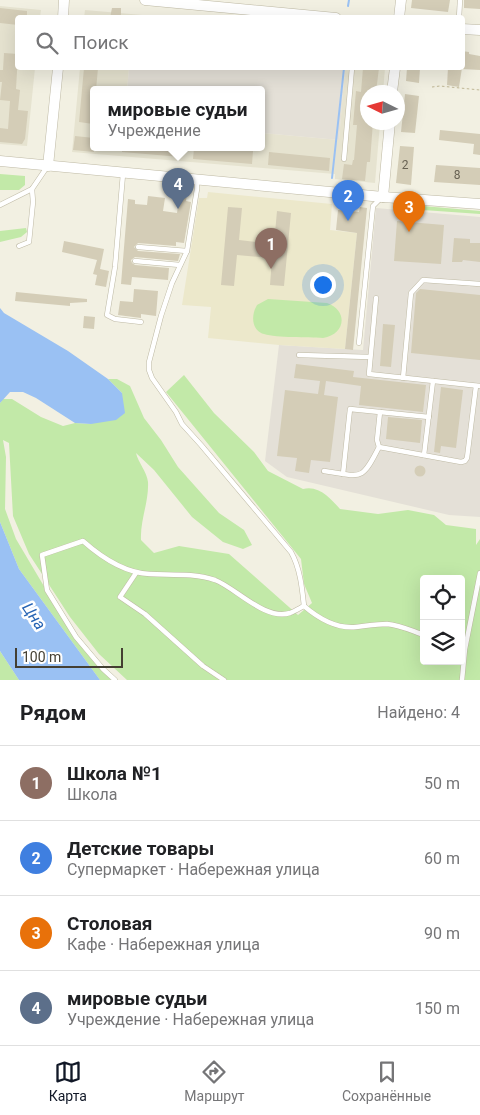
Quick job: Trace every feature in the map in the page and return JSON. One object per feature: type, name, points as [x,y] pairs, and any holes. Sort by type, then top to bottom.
[{"type":"street","points":[[63,15],[64,0]]},
{"type":"street","points":[[145,0],[304,15]]},
{"type":"street","points":[[399,15],[401,0]]},
{"type":"street","points":[[465,29],[480,30]]},
{"type":"street","points":[[48,166],[58,70]]},
{"type":"street","points":[[393,85],[395,70]]},
{"type":"street","points":[[383,197],[389,130]]},
{"type":"street","points":[[0,160],[383,197],[480,204]]},
{"type":"lane","points":[[458,15],[460,0]]},
{"type":"lane","points":[[344,159],[352,70]]},
{"type":"lane","points":[[349,106],[355,106]]},
{"type":"lane","points":[[0,205],[32,189],[48,166]]},
{"type":"lane","points":[[123,172],[115,267],[107,315],[114,319],[141,322]]},
{"type":"lane","points":[[197,179],[187,251],[172,283],[149,362],[152,378],[176,412],[182,424],[202,445],[291,552],[296,562],[304,606],[315,615],[341,626],[355,627],[385,624],[420,634]]},
{"type":"lane","points":[[19,246],[29,242],[33,202],[32,189]]},
{"type":"lane","points":[[359,343],[373,206],[383,197]]},
{"type":"lane","points":[[138,246],[187,251]]},
{"type":"lane","points":[[135,261],[180,264]]},
{"type":"lane","points":[[403,378],[411,293],[422,280],[480,284]]},
{"type":"lane","points":[[376,298],[369,374],[478,386],[465,461],[424,456],[379,447]]},
{"type":"lane","points":[[299,355],[370,357]]},
{"type":"lane","points":[[424,456],[433,381]]},
{"type":"lane","points":[[343,474],[350,409],[429,417]]},
{"type":"lane","points":[[324,471],[358,476],[365,471],[379,447],[377,440],[380,412]]},
{"type":"lane","points":[[115,680],[76,637],[47,590],[42,555],[83,540],[108,560],[136,572],[185,575],[216,580],[264,609],[279,614],[290,614],[304,606]]},
{"type":"lane","points":[[136,572],[120,598],[145,614],[202,666],[224,680]]},
{"type":"lane","points":[[465,639],[480,573]]},
{"type":"lane","points":[[462,665],[462,680]]},
{"type":"path","points":[[432,87],[480,90]]},
{"type":"shaded area","points":[[0,6],[41,10],[40,15],[15,15],[15,70],[35,70],[27,146],[0,144]]},
{"type":"shaded area","points":[[85,10],[142,15],[84,15]]},
{"type":"shaded area","points":[[80,70],[129,70],[127,86],[90,86],[90,151],[265,151],[265,133],[339,140],[345,70],[385,70],[384,85],[360,85],[360,130],[379,130],[375,183],[335,179],[335,174],[72,152]]},
{"type":"shaded area","points":[[129,70],[345,70],[339,140],[265,133],[265,86],[127,86]]},
{"type":"shaded area","points":[[208,192],[332,204],[330,230],[357,233],[345,349],[208,338],[211,307],[182,305],[199,198],[207,198]]},
{"type":"shaded area","points":[[376,208],[480,217],[480,517],[449,515],[287,477],[265,461],[279,345],[363,350]]},
{"type":"green space","points":[[0,174],[25,176],[25,185],[19,190],[0,190]]},
{"type":"green space","points":[[423,206],[480,211],[480,214],[423,210]]},
{"type":"green space","points":[[26,228],[27,232],[21,237],[0,242],[0,231]]},
{"type":"green space","points":[[268,299],[327,303],[339,311],[342,322],[340,328],[330,336],[323,338],[284,337],[264,334],[254,326],[253,318],[257,305]]},
{"type":"green space","points":[[184,375],[214,413],[254,452],[268,471],[303,489],[309,488],[319,491],[340,509],[378,514],[408,510],[434,515],[446,525],[476,529],[476,545],[480,539],[480,680],[127,680],[99,654],[70,617],[29,554],[13,516],[9,443],[3,440],[6,457],[5,509],[16,539],[61,615],[105,668],[118,680],[100,680],[19,569],[0,522],[0,403],[3,399],[12,399],[41,417],[63,426],[75,423],[91,424],[122,393],[108,379],[117,379],[130,386],[144,418],[178,467],[219,513],[244,530],[252,545],[243,549],[223,542],[192,517],[154,470],[136,453],[148,482],[141,540],[154,553],[179,546],[229,554],[298,615],[312,603],[304,584],[301,559],[166,392]]},
{"type":"green space","points":[[0,651],[19,680],[0,680]]},
{"type":"water","points":[[0,308],[4,313],[68,351],[108,379],[122,393],[125,413],[116,420],[91,424],[75,423],[36,398],[23,392],[10,392],[0,403]]},
{"type":"water","name":"Цна","points":[[0,522],[19,569],[100,680],[19,680],[0,651]]},
{"type":"building","points":[[412,0],[450,0],[448,12],[411,8]]},
{"type":"building","points":[[464,0],[480,0],[480,9],[464,8]]},
{"type":"building","points":[[0,8],[27,11],[27,15],[15,15],[15,25],[0,23]]},
{"type":"building","points":[[112,8],[121,8],[121,15],[111,15]]},
{"type":"building","points":[[465,51],[480,56],[480,70],[465,69]]},
{"type":"building","points":[[4,53],[15,54],[15,70],[17,70],[16,89],[20,90],[18,110],[28,111],[25,139],[22,144],[0,142],[0,128],[8,129],[10,101],[0,100],[2,82],[0,82],[0,70],[3,70]]},
{"type":"building","points":[[84,70],[98,70],[96,86],[90,86],[90,124],[79,122]]},
{"type":"building","points":[[363,70],[379,70],[377,85],[362,85]]},
{"type":"building","points":[[407,70],[420,70],[419,83],[406,81]]},
{"type":"building","points":[[448,70],[462,70],[459,87],[447,85]]},
{"type":"building","points":[[356,91],[360,92],[360,130],[372,130],[370,162],[367,162],[365,181],[342,179],[344,164],[352,165],[354,160],[357,125],[353,125]]},
{"type":"building","points":[[405,94],[419,96],[415,133],[401,132],[401,130],[405,130]]},
{"type":"building","points":[[440,130],[480,134],[480,155],[473,154],[474,144],[439,140]]},
{"type":"building","points":[[75,136],[90,138],[90,151],[94,152],[73,150]]},
{"type":"building","points":[[400,146],[414,147],[411,185],[396,183]]},
{"type":"building","points":[[122,151],[182,151],[181,157]]},
{"type":"building","points":[[194,151],[253,151],[252,164],[193,159]]},
{"type":"building","points":[[269,152],[330,158],[329,171],[268,165]]},
{"type":"building","points":[[436,165],[480,168],[480,185],[434,182]]},
{"type":"building","points":[[180,192],[187,192],[186,201],[191,202],[184,243],[176,242],[176,246],[138,243],[134,247],[138,251],[180,254],[178,261],[135,257],[131,260],[135,265],[169,268],[168,280],[132,277],[131,285],[121,284],[128,199],[135,200],[135,204],[147,205],[148,196],[165,198],[163,211],[177,213]]},
{"type":"building","points":[[228,207],[242,208],[239,240],[274,244],[277,211],[291,213],[284,286],[270,285],[272,258],[237,255],[234,286],[221,285]]},
{"type":"building","points":[[360,207],[367,208],[353,350],[345,349],[357,233],[336,230],[338,210],[359,212]]},
{"type":"building","points":[[397,221],[444,225],[441,264],[394,261]]},
{"type":"building","points":[[454,238],[470,239],[470,243],[480,243],[480,262],[463,260],[462,262],[452,262]]},
{"type":"building","points":[[64,241],[104,249],[100,269],[109,271],[106,287],[95,285],[97,275],[93,274],[97,260],[62,252]]},
{"type":"building","points":[[134,289],[158,291],[156,316],[141,314],[141,318],[118,315],[120,301],[133,302]]},
{"type":"building","points":[[420,289],[480,295],[480,360],[411,353],[416,293]]},
{"type":"building","points":[[16,292],[87,299],[87,302],[70,303],[70,306],[15,301]]},
{"type":"building","points":[[84,316],[95,317],[94,329],[83,328]]},
{"type":"building","points":[[383,324],[395,325],[391,367],[380,366]]},
{"type":"building","points":[[296,364],[354,371],[353,377],[426,385],[423,412],[359,405],[361,386],[326,381],[324,395],[338,397],[330,462],[311,460],[309,473],[295,471],[297,458],[277,456],[285,390],[318,394],[320,381],[294,378]]},
{"type":"building","points":[[441,387],[463,390],[456,448],[441,446],[440,453],[434,452]]},
{"type":"building","points":[[388,417],[422,420],[420,443],[386,439]]},
{"type":"building","points":[[418,466],[422,466],[425,471],[424,475],[418,476],[415,473],[415,469]]},
{"type":"waterway","points":[[348,6],[349,0]]},
{"type":"waterway","points":[[332,178],[344,70]]},
{"type":"place","name":"мировые судьи","points":[[178,209]]},
{"type":"place","name":"Детские товары","points":[[348,221]]},
{"type":"place","name":"Столовая","points":[[409,232]]},
{"type":"place","name":"Школа №1","points":[[271,269]]}]
